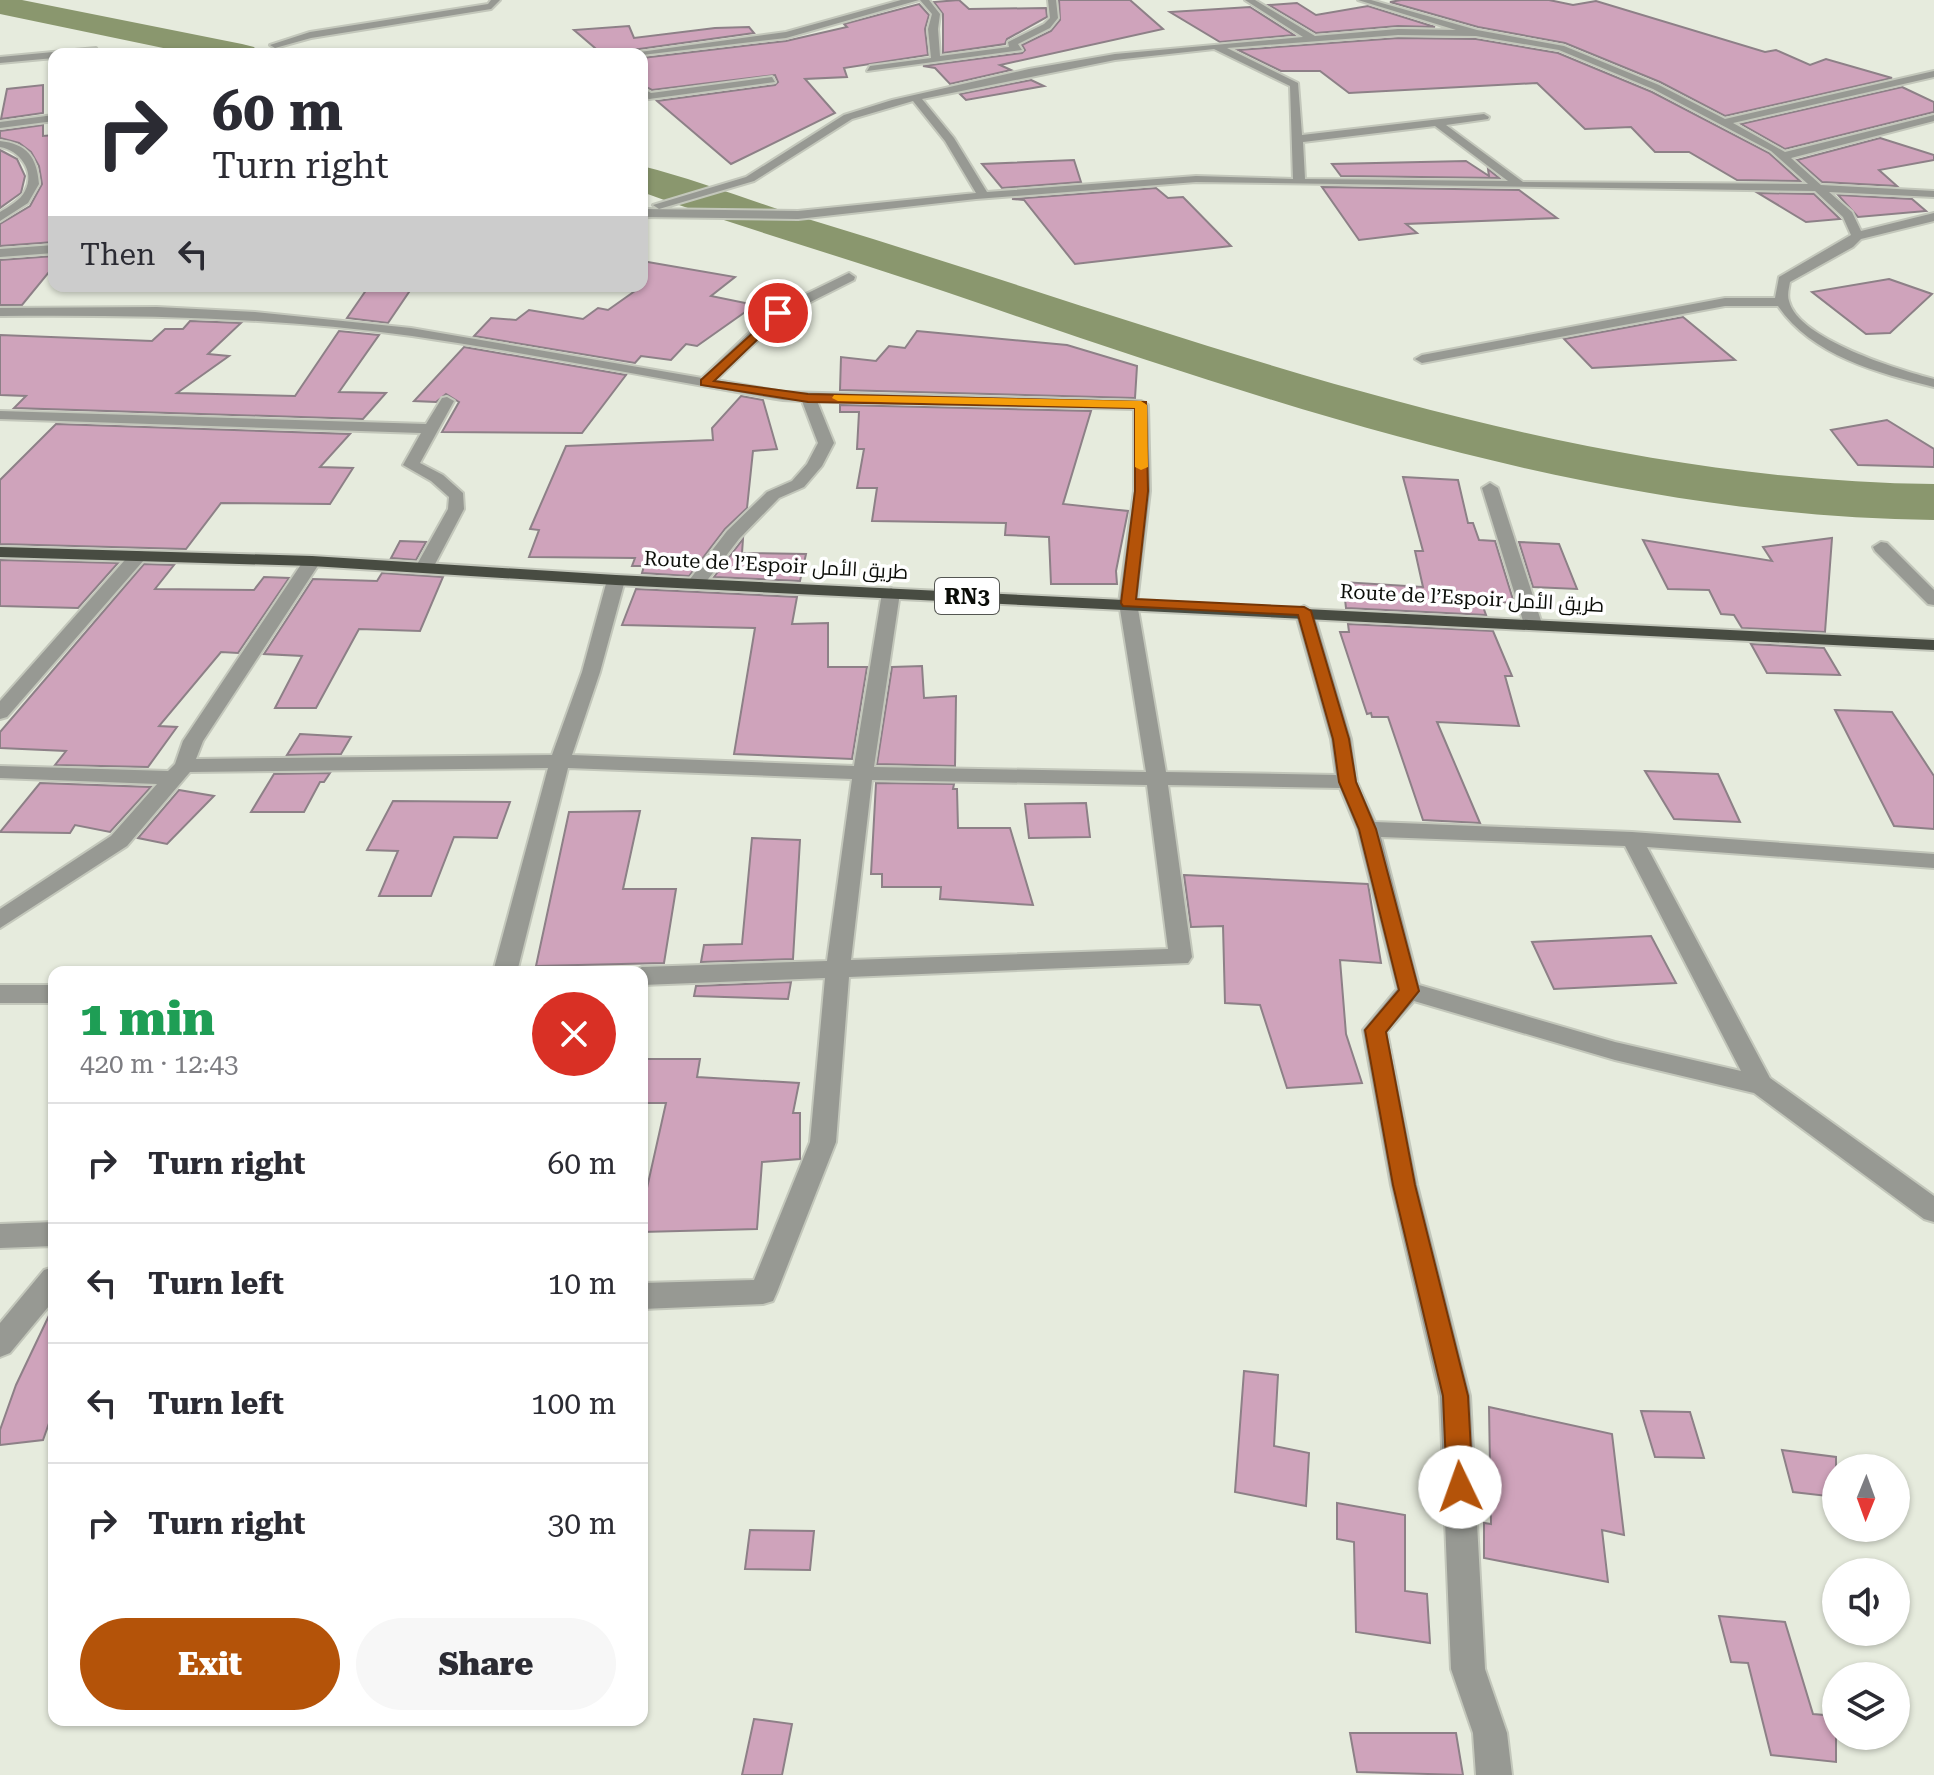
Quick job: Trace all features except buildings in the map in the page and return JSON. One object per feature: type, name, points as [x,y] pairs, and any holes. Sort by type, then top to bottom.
[{"type":"highway","name":"Route de l’Espoir طريق الأمل","points":[[0,552],[312,561],[616,580],[1304,611],[1934,645]]},
{"type":"street","points":[[275,45],[310,35],[491,6],[496,0]]},
{"type":"street","points":[[648,52],[747,41],[808,30],[851,15],[915,0]]},
{"type":"street","points":[[924,0],[936,14],[933,29],[936,60]]},
{"type":"street","points":[[1032,54],[1011,44],[1047,26],[1054,18],[1052,0]]},
{"type":"street","points":[[1362,0],[1476,33],[1561,48],[1591,58],[1725,122],[1784,156],[1848,215],[1855,225],[1857,236]]},
{"type":"street","points":[[1255,1],[1312,38]]},
{"type":"street","points":[[648,209],[750,179],[848,117],[916,98],[1058,66],[1215,46],[1312,38],[1420,31],[1476,33]]},
{"type":"street","points":[[1215,46],[1295,85],[1299,182]]},
{"type":"street","points":[[870,69],[1019,48]]},
{"type":"street","points":[[0,60],[48,56]]},
{"type":"street","points":[[1045,60],[1058,66]]},
{"type":"street","points":[[1725,122],[1934,74]]},
{"type":"street","points":[[648,95],[772,80]]},
{"type":"street","points":[[916,98],[950,140],[984,196]]},
{"type":"street","points":[[1299,139],[1484,117]]},
{"type":"street","points":[[1784,156],[1934,118]]},
{"type":"street","points":[[0,125],[48,119]]},
{"type":"street","points":[[1436,122],[1519,184]]},
{"type":"street","points":[[0,144],[23,149],[30,156],[38,180],[27,197],[0,217]]},
{"type":"street","points":[[648,211],[798,215],[1196,179],[1820,188],[1934,194]]},
{"type":"street","points":[[1934,217],[1857,236],[1849,244],[1784,280],[1782,302],[1793,318],[1844,353],[1868,364],[1934,383]]},
{"type":"street","points":[[0,253],[48,249]]},
{"type":"street","points":[[705,383],[778,313],[849,277]]},
{"type":"street","points":[[1422,359],[1725,302],[1782,302]]},
{"type":"street","points":[[0,312],[157,311],[255,316],[411,332],[808,398],[1141,405],[1142,491],[1128,603],[1157,780],[1180,957],[648,976]]},
{"type":"street","points":[[696,583],[733,535],[773,495],[798,484],[814,466],[826,443],[808,398]]},
{"type":"street","points":[[424,568],[456,509],[457,496],[437,478],[411,465],[447,401]]},
{"type":"street","points":[[0,415],[431,429]]},
{"type":"street","points":[[1490,488],[1533,624]]},
{"type":"street","points":[[1881,547],[1934,600]]},
{"type":"street","points":[[0,713],[138,556]]},
{"type":"street","points":[[0,920],[119,841],[180,772],[193,741],[312,561]]},
{"type":"street","points":[[507,966],[560,761],[591,672],[616,580]]},
{"type":"street","points":[[648,1296],[763,1292],[823,1142],[838,968],[857,813],[866,773],[891,593]]},
{"type":"street","points":[[1304,611],[1341,739],[1347,782],[1368,829],[1409,991]]},
{"type":"street","points":[[0,772],[180,772],[560,761],[866,773],[1347,782]]},
{"type":"street","points":[[1368,829],[1632,839],[1934,861]]},
{"type":"street","points":[[1632,839],[1761,1085]]},
{"type":"street","points":[[1409,991],[1615,1051],[1761,1085],[1934,1211]]},
{"type":"street","points":[[1409,991],[1375,1030],[1404,1185],[1455,1396],[1468,1669],[1490,1733],[1494,1775]]},
{"type":"street","points":[[0,994],[48,994]]},
{"type":"street","points":[[0,1236],[48,1234]]},
{"type":"street","points":[[0,1344],[48,1291]]},
{"type":"waterway","points":[[0,5],[212,48]]},
{"type":"waterway","points":[[648,180],[1201,360],[1322,397],[1504,446],[1626,472],[1747,491],[1808,498],[1934,502]]},
{"type":"slow traffic","points":[[838,398],[1141,405],[1141,467]]},
{"type":"route","points":[[778,313],[705,383],[808,398],[1141,405],[1142,491],[1128,603],[1304,611],[1341,739],[1347,782],[1368,829],[1409,991],[1375,1030],[1404,1185],[1455,1396],[1460,1487]]}]
